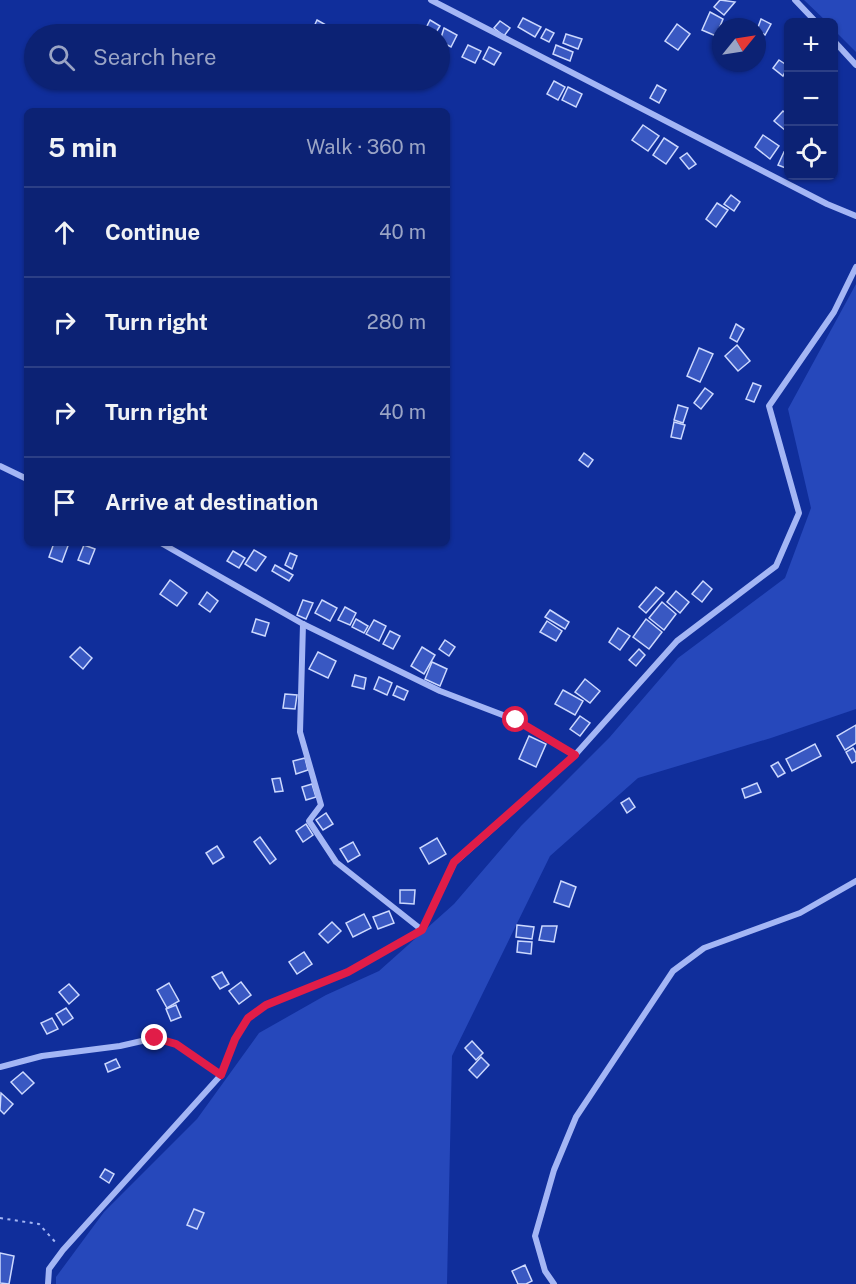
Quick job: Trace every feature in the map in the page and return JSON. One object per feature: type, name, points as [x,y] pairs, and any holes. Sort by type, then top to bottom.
[{"type":"street","points":[[431,0],[827,204],[856,216]]},
{"type":"street","points":[[795,0],[812,18]]},
{"type":"street","points":[[838,45],[856,65]]},
{"type":"street","points":[[48,1284],[49,1269],[63,1250],[221,1075],[248,1018],[266,1005],[348,972],[422,930],[454,862],[575,755],[677,641],[776,566],[799,513],[769,406],[834,312],[856,267]]},
{"type":"street","points":[[0,466],[24,477]]},
{"type":"street","points":[[166,546],[303,624],[440,691],[516,720],[575,755]]},
{"type":"street","points":[[303,624],[300,732],[321,805],[309,821],[336,862],[422,930]]},
{"type":"street","points":[[554,1284],[545,1271],[535,1236],[554,1170],[576,1116],[673,971],[704,948],[800,914],[856,881]]},
{"type":"street","points":[[0,1067],[42,1056],[120,1046],[155,1038],[176,1044],[221,1075]]},
{"type":"path","points":[[0,1218],[39,1224],[63,1250]]},
{"type":"shaded area","points":[[804,0],[856,0],[856,52],[838,34],[838,18],[823,18]]},
{"type":"shaded area","points":[[856,284],[856,709],[771,738],[638,778],[550,856],[452,1056],[447,1284],[56,1284],[56,1277],[104,1212],[197,1119],[259,1033],[326,995],[379,971],[454,904],[521,826],[609,738],[678,658],[785,578],[811,508],[788,409]]},
{"type":"building","points":[[720,0],[735,2],[724,15],[714,7]]},
{"type":"building","points":[[710,12],[721,18],[712,18],[712,34],[702,30]]},
{"type":"building","points":[[523,18],[541,27],[535,37],[518,27]]},
{"type":"building","points":[[500,21],[510,28],[504,36],[494,28]]},
{"type":"building","points":[[766,22],[771,24],[766,33]]},
{"type":"building","points":[[677,24],[690,34],[678,50],[665,41]]},
{"type":"building","points":[[546,29],[554,33],[549,42],[541,38]]},
{"type":"building","points":[[450,31],[457,35],[450,46]]},
{"type":"building","points":[[566,34],[582,39],[578,49],[563,43]]},
{"type":"building","points":[[468,45],[481,51],[475,63],[462,57]]},
{"type":"building","points":[[556,45],[573,52],[570,61],[553,54]]},
{"type":"building","points":[[489,47],[501,53],[494,65],[483,59]]},
{"type":"building","points":[[779,60],[784,63],[783,76],[773,68]]},
{"type":"building","points":[[554,81],[565,87],[558,100],[547,94]]},
{"type":"building","points":[[657,85],[666,90],[659,103],[650,98]]},
{"type":"building","points":[[568,87],[582,94],[576,107],[562,100]]},
{"type":"building","points":[[783,111],[784,112],[784,129],[774,121]]},
{"type":"building","points":[[643,125],[659,136],[648,151],[632,140]]},
{"type":"building","points":[[763,135],[779,146],[770,159],[755,147]]},
{"type":"building","points":[[664,138],[678,147],[666,164],[653,155]]},
{"type":"building","points":[[784,152],[784,167],[778,165]]},
{"type":"building","points":[[687,153],[696,164],[689,169],[680,158]]},
{"type":"building","points":[[731,195],[740,202],[734,211],[724,204]]},
{"type":"building","points":[[717,203],[728,210],[716,227],[706,219]]},
{"type":"building","points":[[736,324],[744,329],[737,342],[730,338]]},
{"type":"building","points":[[737,345],[750,361],[738,371],[725,356]]},
{"type":"building","points":[[699,348],[713,354],[700,382],[687,376]]},
{"type":"building","points":[[753,383],[761,386],[754,402],[746,399]]},
{"type":"building","points":[[705,388],[713,394],[701,409],[694,403]]},
{"type":"building","points":[[678,405],[688,408],[683,423],[674,420]]},
{"type":"building","points":[[674,422],[685,425],[681,439],[671,437]]},
{"type":"building","points":[[584,453],[593,460],[588,467],[579,460]]},
{"type":"building","points":[[53,546],[68,546],[62,562],[49,557]]},
{"type":"building","points":[[84,546],[95,549],[89,564],[78,560]]},
{"type":"building","points":[[254,550],[266,557],[256,571],[245,564]]},
{"type":"building","points":[[233,551],[245,558],[239,568],[227,561]]},
{"type":"building","points":[[290,553],[297,556],[292,569],[285,565]]},
{"type":"building","points":[[275,565],[293,575],[289,581],[272,571]]},
{"type":"building","points":[[170,580],[187,593],[177,606],[160,594]]},
{"type":"building","points":[[703,581],[712,589],[702,602],[692,594]]},
{"type":"building","points":[[656,587],[664,593],[646,613],[639,607]]},
{"type":"building","points":[[676,591],[689,602],[680,613],[667,602]]},
{"type":"building","points":[[207,592],[218,601],[210,612],[199,604]]},
{"type":"building","points":[[303,600],[313,603],[306,619],[297,615]]},
{"type":"building","points":[[322,600],[337,608],[330,621],[315,613]]},
{"type":"building","points":[[662,602],[676,614],[664,630],[649,618]]},
{"type":"building","points":[[345,607],[356,613],[350,625],[338,620]]},
{"type":"building","points":[[550,610],[569,622],[565,629],[545,617]]},
{"type":"building","points":[[256,619],[269,623],[265,636],[252,632]]},
{"type":"building","points":[[356,619],[368,626],[364,633],[352,627]]},
{"type":"building","points":[[646,619],[662,632],[649,649],[633,637]]},
{"type":"building","points":[[374,620],[386,626],[379,641],[366,634]]},
{"type":"building","points":[[547,621],[562,631],[556,641],[540,632]]},
{"type":"building","points":[[618,628],[630,636],[620,650],[609,642]]},
{"type":"building","points":[[390,631],[400,636],[393,649],[383,644]]},
{"type":"building","points":[[445,640],[455,647],[449,656],[439,649]]},
{"type":"building","points":[[80,647],[92,658],[83,669],[70,657]]},
{"type":"building","points":[[422,647],[435,655],[424,674],[411,666]]},
{"type":"building","points":[[639,649],[645,655],[636,666],[629,660]]},
{"type":"building","points":[[318,652],[336,661],[328,678],[309,669]]},
{"type":"building","points":[[432,662],[447,669],[440,686],[425,679]]},
{"type":"building","points":[[355,675],[366,678],[364,689],[352,686]]},
{"type":"building","points":[[379,677],[392,683],[387,695],[374,689]]},
{"type":"building","points":[[585,679],[600,691],[590,703],[575,692]]},
{"type":"building","points":[[397,686],[408,691],[404,700],[393,695]]},
{"type":"building","points":[[563,690],[583,701],[575,715],[555,704]]},
{"type":"building","points":[[285,694],[297,695],[295,709],[283,708]]},
{"type":"building","points":[[580,716],[590,723],[580,736],[570,729]]},
{"type":"building","points":[[856,725],[856,743],[845,750],[837,736]]},
{"type":"building","points":[[529,736],[546,744],[536,767],[519,759]]},
{"type":"building","points":[[815,744],[821,756],[792,771],[786,759]]},
{"type":"building","points":[[853,748],[856,761],[852,763],[846,752]]},
{"type":"building","points":[[305,758],[308,770],[296,774],[293,761]]},
{"type":"building","points":[[778,762],[785,773],[778,777],[771,766]]},
{"type":"building","points":[[280,778],[283,791],[275,792],[272,779]]},
{"type":"building","points":[[757,783],[761,792],[745,798],[742,789]]},
{"type":"building","points":[[312,784],[316,797],[306,800],[302,787]]},
{"type":"building","points":[[629,798],[635,807],[627,813],[621,803]]},
{"type":"building","points":[[326,813],[333,824],[323,830],[316,820]]},
{"type":"building","points":[[306,824],[313,835],[303,842],[296,831]]},
{"type":"building","points":[[260,837],[276,859],[270,864],[254,842]]},
{"type":"building","points":[[437,838],[446,854],[429,864],[420,848]]},
{"type":"building","points":[[353,842],[360,855],[348,862],[340,849]]},
{"type":"building","points":[[217,846],[224,857],[213,864],[206,853]]},
{"type":"building","points":[[561,881],[576,887],[569,907],[554,902]]},
{"type":"building","points":[[400,890],[415,890],[414,904],[400,903]]},
{"type":"building","points":[[389,911],[394,923],[378,929],[373,917]]},
{"type":"building","points":[[364,914],[371,928],[353,937],[346,923]]},
{"type":"building","points":[[332,922],[341,931],[328,943],[319,934]]},
{"type":"building","points":[[517,925],[534,927],[532,939],[516,937]]},
{"type":"building","points":[[542,926],[557,926],[554,942],[539,940]]},
{"type":"building","points":[[518,941],[532,942],[531,954],[517,952]]},
{"type":"building","points":[[304,952],[312,964],[297,974],[289,962]]},
{"type":"building","points":[[222,972],[229,984],[220,989],[212,977]]},
{"type":"building","points":[[241,982],[251,995],[239,1004],[229,991]]},
{"type":"building","points":[[169,983],[179,1001],[167,1008],[157,990]]},
{"type":"building","points":[[69,984],[79,995],[69,1004],[59,992]]},
{"type":"building","points":[[176,1005],[181,1017],[171,1021],[166,1009]]},
{"type":"building","points":[[66,1008],[73,1018],[63,1025],[56,1014]]},
{"type":"building","points":[[52,1018],[58,1029],[47,1034],[41,1023]]},
{"type":"building","points":[[472,1041],[483,1053],[476,1060],[465,1048]]},
{"type":"building","points":[[481,1057],[489,1065],[477,1078],[469,1070]]},
{"type":"building","points":[[116,1059],[120,1067],[108,1072],[105,1064]]},
{"type":"building","points":[[23,1072],[34,1083],[22,1094],[11,1082]]},
{"type":"building","points":[[1,1093],[13,1104],[4,1114],[0,1110]]},
{"type":"building","points":[[105,1169],[114,1174],[109,1183],[100,1177]]},
{"type":"building","points":[[194,1209],[204,1213],[197,1229],[187,1225]]},
{"type":"building","points":[[0,1253],[14,1256],[9,1284],[0,1283]]},
{"type":"building","points":[[525,1265],[532,1281],[518,1284],[512,1271]]},
{"type":"route","points":[[155,1038],[176,1044],[221,1075],[235,1039],[248,1018],[266,1005],[348,972],[422,930],[454,862],[575,755],[516,720]]}]
